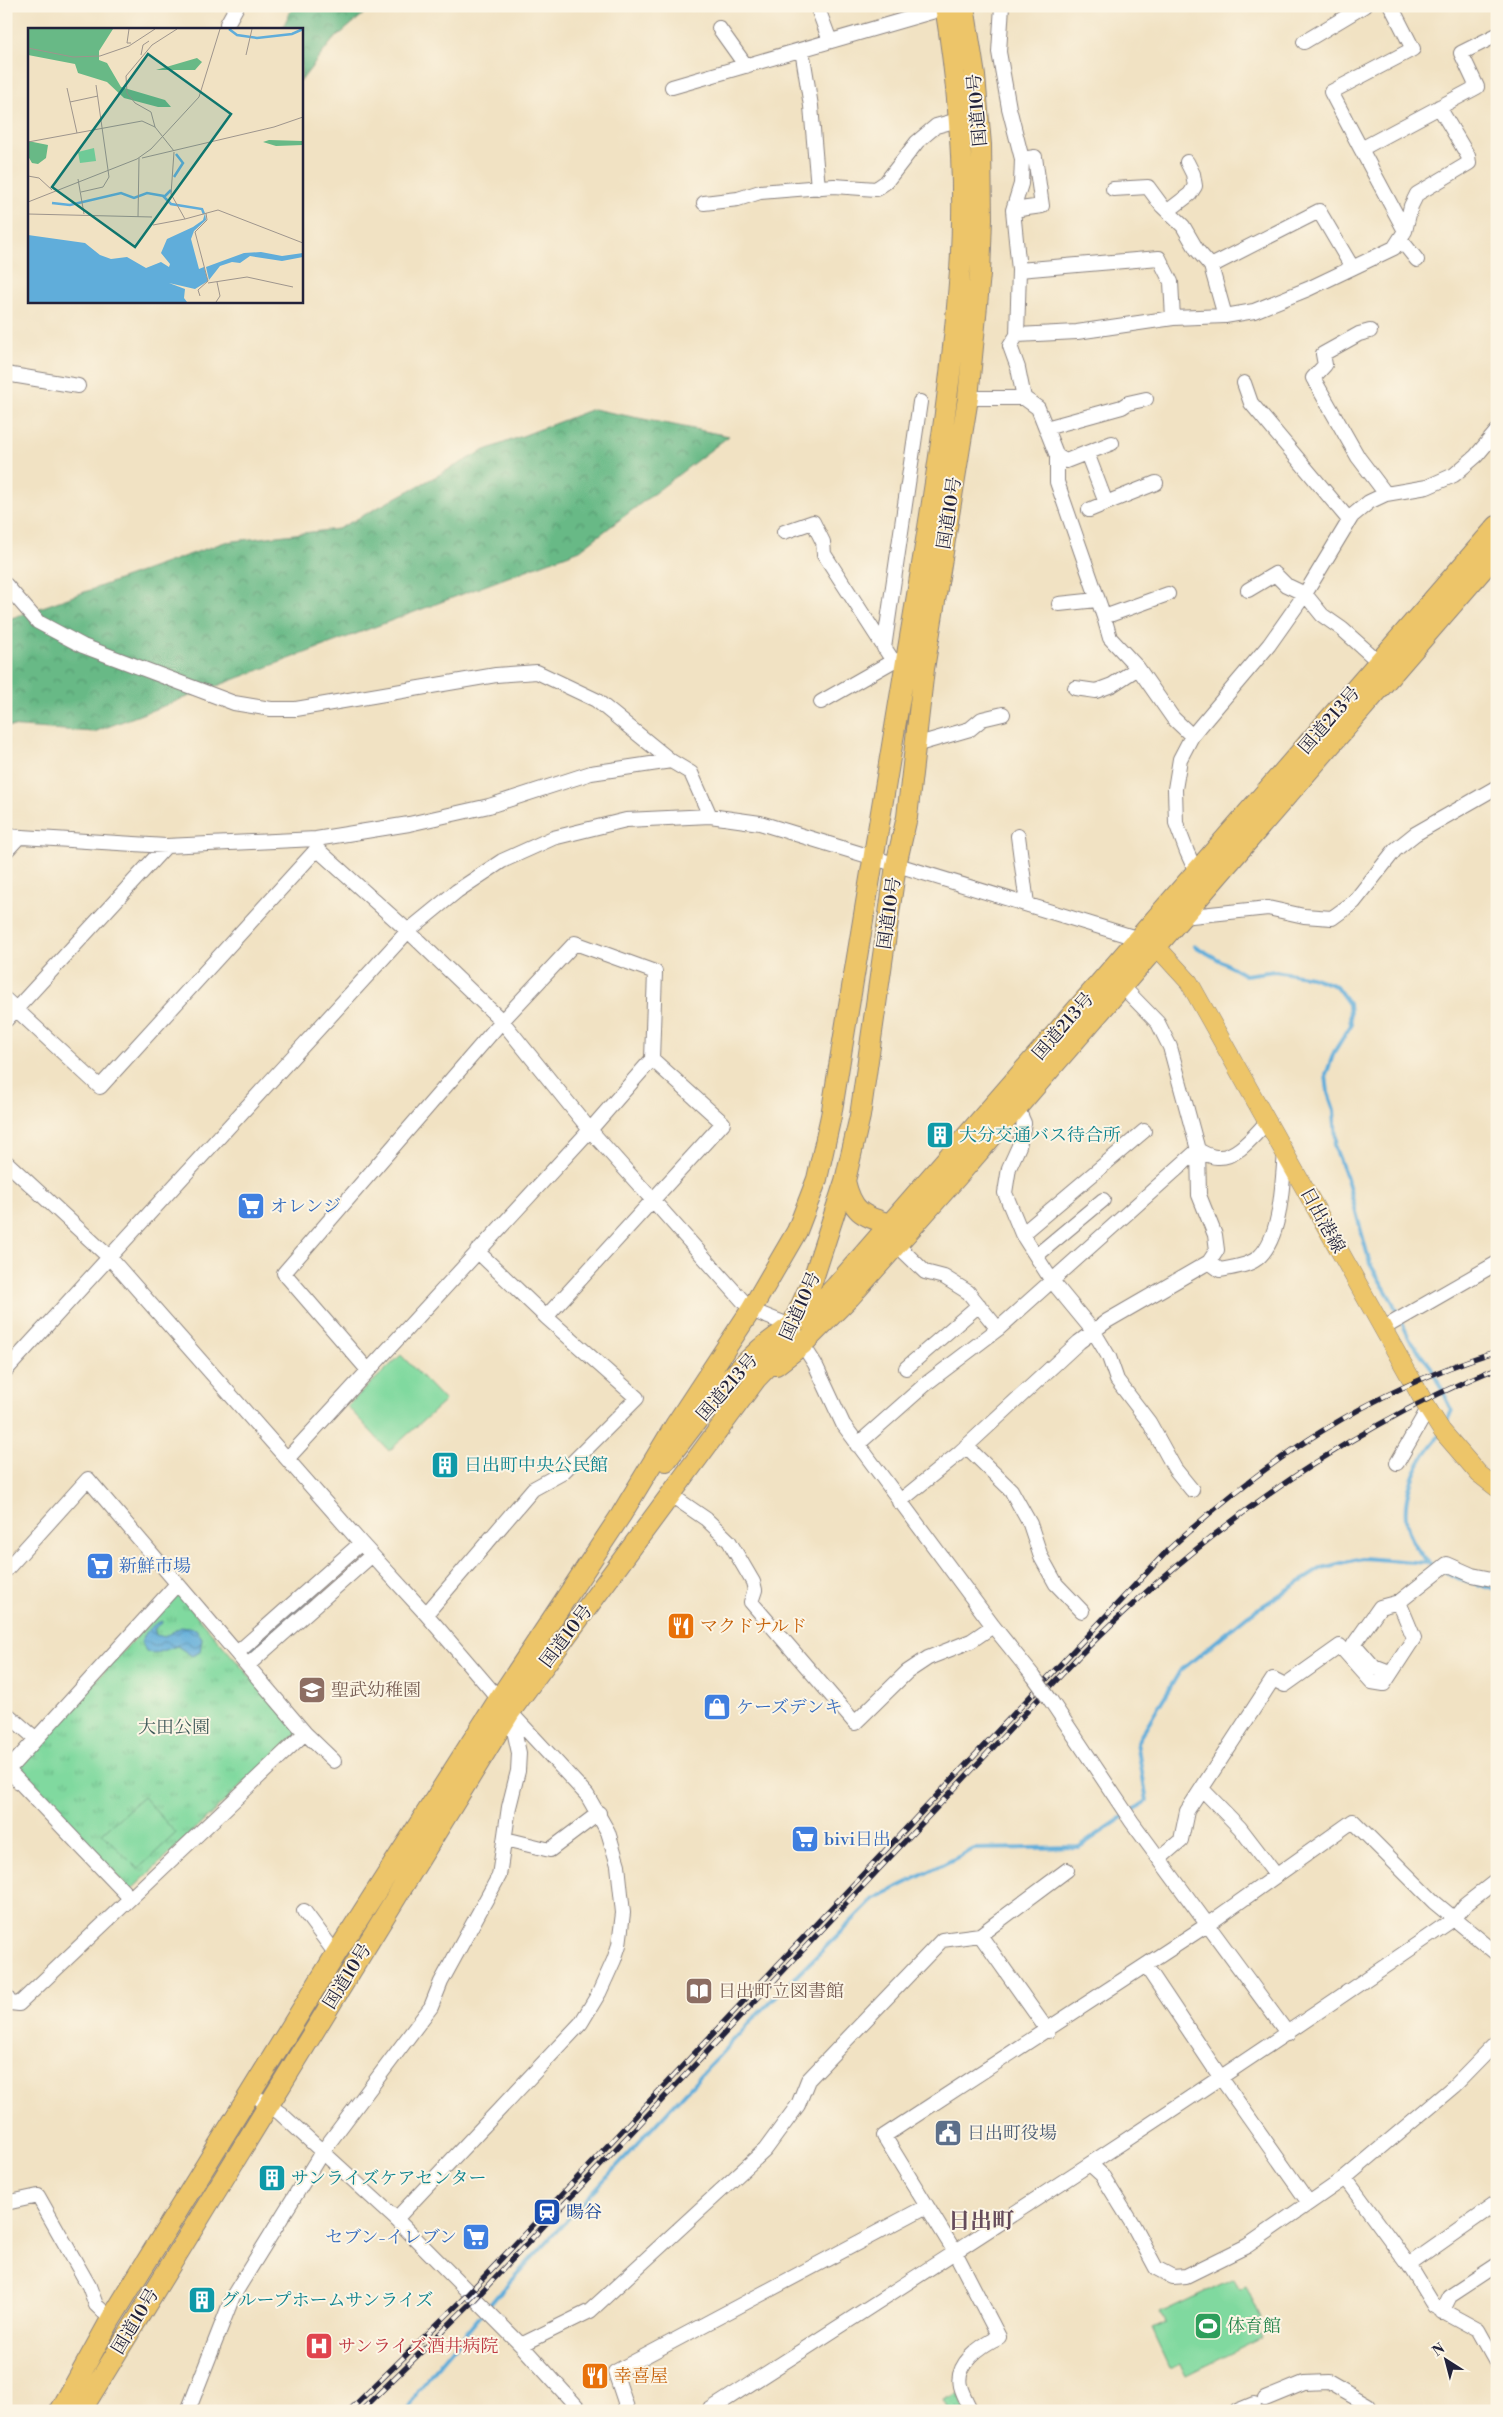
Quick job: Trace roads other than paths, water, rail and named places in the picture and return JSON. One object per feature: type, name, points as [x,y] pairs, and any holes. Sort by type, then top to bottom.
[{"type":"highway","name":"国道10号","points":[[81,2411],[268,2104],[505,1705],[682,1416],[751,1310],[797,1231],[817,1179],[831,1116],[873,858],[899,660],[942,434],[959,277],[961,199],[952,7]]},
{"type":"highway","name":"国道10号","points":[[60,2411],[111,2319],[336,1954],[505,1705],[671,1495],[756,1379],[778,1356],[813,1279],[845,1181],[860,1116],[896,865],[907,818],[924,669],[968,398],[980,274],[982,219],[979,125],[975,76],[952,7]]},
{"type":"highway","name":"国道213号","points":[[756,1379],[802,1344],[850,1297],[1017,1107],[1122,986],[1148,942],[1182,917],[1203,879],[1378,662],[1497,526]]},
{"type":"highway","name":"国道213号","points":[[621,1515],[680,1444],[728,1380],[761,1348],[815,1308],[836,1286],[1497,554]]},
{"type":"highway","points":[[845,1181],[849,1199],[855,1208],[865,1216],[891,1224]]},
{"type":"main road","name":"日出港線","points":[[1148,942],[1189,982],[1268,1121],[1382,1330],[1442,1431],[1472,1467],[1497,1488]]},
{"type":"street","points":[[227,24],[238,6]]},
{"type":"street","points":[[817,6],[830,42]]},
{"type":"street","points":[[1002,6],[999,52],[1009,108],[1022,159],[1021,184],[1013,210],[1019,270],[1017,335],[1010,346],[1018,368],[1024,398]]},
{"type":"street","points":[[1304,42],[1364,6]]},
{"type":"street","points":[[1391,6],[1413,49],[1331,92],[1403,236],[1417,260]]},
{"type":"street","points":[[672,88],[952,7]]},
{"type":"street","points":[[719,28],[746,66]]},
{"type":"street","points":[[1361,149],[1477,87],[1461,53],[1497,35]]},
{"type":"street","points":[[802,50],[811,106],[818,188]]},
{"type":"street","points":[[1017,335],[1077,332],[1173,318],[1225,316],[1254,311],[1308,289],[1394,248],[1403,236],[1410,206],[1417,194],[1468,163],[1468,156],[1439,107]]},
{"type":"street","points":[[704,204],[738,199],[760,192],[818,188],[876,189],[886,182],[917,142],[936,126],[958,120]]},
{"type":"street","points":[[1013,210],[1042,206],[1036,157],[1022,159]]},
{"type":"street","points":[[1168,212],[1190,194],[1195,186],[1193,174],[1187,162]]},
{"type":"street","points":[[1113,189],[1148,187],[1168,212],[1183,226],[1196,250],[1211,266],[1225,316]]},
{"type":"street","points":[[1211,266],[1319,211],[1352,267]]},
{"type":"street","points":[[1019,270],[1159,258],[1172,282],[1173,318]]},
{"type":"street","points":[[1370,331],[1359,334],[1323,354],[1325,365],[1313,378],[1358,457],[1386,494]]},
{"type":"street","points":[[6,374],[78,386]]},
{"type":"street","points":[[1244,384],[1250,403],[1349,520]]},
{"type":"street","points":[[968,398],[1024,398],[1038,408],[1058,456],[1057,482],[1110,638],[1138,668],[1173,718],[1192,736]]},
{"type":"street","points":[[1046,428],[1146,399]]},
{"type":"street","points":[[884,648],[920,402]]},
{"type":"street","points":[[1203,879],[1176,823],[1176,789],[1180,759],[1192,736],[1269,645],[1305,594],[1349,520],[1369,502],[1386,494],[1427,488],[1454,474],[1476,456],[1497,431]]},
{"type":"street","points":[[1058,456],[1066,461],[1112,443]]},
{"type":"street","points":[[1088,453],[1106,503]]},
{"type":"street","points":[[1089,510],[1156,483]]},
{"type":"street","points":[[784,532],[813,522],[823,542],[824,554],[884,648],[899,660],[821,702]]},
{"type":"street","points":[[1248,590],[1275,574],[1286,585],[1305,594],[1322,615],[1378,662]]},
{"type":"street","points":[[6,586],[38,622],[83,646],[234,703],[270,709],[296,709],[496,675],[538,672],[596,700],[671,761],[691,773],[710,816]]},
{"type":"street","points":[[1104,617],[1168,594]]},
{"type":"street","points":[[1059,604],[1097,600]]},
{"type":"street","points":[[1075,688],[1096,691],[1112,684],[1138,668]]},
{"type":"street","points":[[915,745],[970,729],[982,719],[1003,714]]},
{"type":"street","points":[[6,851],[12,837],[166,846],[316,844],[489,806],[591,773],[671,761]]},
{"type":"street","points":[[1182,917],[1268,908],[1304,916],[1332,918],[1354,902],[1396,850],[1408,839],[1497,787]]},
{"type":"street","points":[[6,1370],[408,931],[457,891],[502,861],[553,838],[626,820],[710,816],[760,822],[1148,942]]},
{"type":"street","points":[[1018,836],[1027,904]]},
{"type":"street","points":[[316,844],[502,1021],[590,1130],[751,1310],[791,1326],[815,1364],[843,1424],[899,1502],[1034,1677],[1159,1859],[1288,2034]]},
{"type":"street","points":[[11,1004],[100,1087],[316,844]]},
{"type":"street","points":[[6,1020],[11,1004],[166,846]]},
{"type":"street","points":[[287,1459],[367,1369],[590,1130],[652,1059],[655,972],[576,943],[502,1021],[284,1273],[367,1369]]},
{"type":"street","points":[[899,1502],[966,1446],[1079,1342],[1107,1321],[1209,1262],[1217,1250],[1214,1235],[1199,1195],[1198,1150],[1170,1047],[1158,1023],[1122,986]]},
{"type":"street","points":[[546,1317],[723,1123],[652,1059]]},
{"type":"street","points":[[1017,1107],[1024,1123],[1019,1146],[1009,1168],[1005,1193],[1022,1234],[1052,1281],[1094,1332],[1109,1357],[1117,1380],[1149,1422],[1175,1469],[1192,1490]]},
{"type":"street","points":[[1198,1150],[1215,1157],[1228,1156],[1249,1141],[1268,1121]]},
{"type":"street","points":[[1022,1234],[1144,1131]]},
{"type":"street","points":[[858,1445],[927,1383],[998,1329],[1198,1150]]},
{"type":"street","points":[[1209,1262],[1220,1270],[1244,1265],[1259,1256],[1270,1241],[1280,1206],[1285,1153]]},
{"type":"street","points":[[6,1162],[110,1258],[361,1543],[587,1795],[599,1812],[608,1832],[618,1865],[623,1897],[619,1945],[608,1978],[581,2023],[396,2219]]},
{"type":"street","points":[[1036,1256],[1103,1200]]},
{"type":"street","points":[[896,1244],[925,1272],[944,1277],[968,1292],[998,1329]]},
{"type":"street","points":[[426,1614],[529,1494],[562,1473],[578,1459],[636,1398],[546,1317],[477,1251]]},
{"type":"street","points":[[1382,1330],[1497,1263]]},
{"type":"street","points":[[906,1368],[979,1305]]},
{"type":"street","points":[[1397,1463],[1428,1409]]},
{"type":"street","points":[[966,1446],[1011,1490],[1030,1524],[1042,1557],[1056,1584],[1082,1611]]},
{"type":"street","points":[[6,1570],[88,1479],[305,1733],[334,1761]]},
{"type":"street","points":[[671,1495],[706,1519],[728,1542],[753,1582],[755,1590],[752,1602],[855,1723],[907,1672],[928,1658],[971,1641],[993,1626]]},
{"type":"street","points":[[237,1653],[361,1543]]},
{"type":"street","points":[[248,1665],[372,1555]]},
{"type":"street","points":[[1387,1672],[1374,1667],[1354,1644],[1380,1607],[1399,1602],[1447,1564],[1472,1575],[1497,1580]]},
{"type":"street","points":[[130,1898],[7,1771],[177,1584]]},
{"type":"street","points":[[1159,1859],[1181,1840],[1187,1811],[1273,1679],[1285,1685],[1340,1646],[1372,1682],[1384,1684],[1414,1638],[1399,1602]]},
{"type":"street","points":[[188,2411],[233,2296],[322,2152],[432,2007],[441,1982],[499,1876],[509,1807],[518,1771],[519,1753],[505,1705]]},
{"type":"street","points":[[6,1713],[35,1738]]},
{"type":"street","points":[[6,1996],[10,2003],[18,2004],[305,1733]]},
{"type":"street","points":[[1202,1789],[1240,1828],[1276,1875]]},
{"type":"street","points":[[505,1839],[550,1850],[599,1812]]},
{"type":"street","points":[[971,2411],[960,2387],[959,2376],[963,2366],[980,2348],[998,2337],[955,2252],[884,2136],[910,2117],[1048,2031],[1146,1966],[1353,1821],[1434,1902],[1497,1954]]},
{"type":"street","points":[[521,2345],[590,2310],[766,2150],[798,2105],[808,2080],[942,1940],[980,1935],[1067,1870]]},
{"type":"street","points":[[708,2411],[1288,2034],[1455,1918],[1465,1905],[1497,1880]]},
{"type":"street","points":[[304,1911],[336,1954]]},
{"type":"street","points":[[980,1935],[1048,2031]]},
{"type":"street","points":[[1146,1966],[1221,2078],[1309,2203]]},
{"type":"street","points":[[1090,2164],[1102,2175],[1134,2225],[1156,2268],[1173,2277],[1186,2276],[1247,2246],[1345,2178],[1454,2086],[1497,2042]]},
{"type":"street","points":[[250,2093],[268,2104],[396,2219],[521,2345],[581,2411]]},
{"type":"street","points":[[1345,2178],[1408,2265],[1434,2306],[1478,2330],[1497,2364]]},
{"type":"street","points":[[6,2203],[38,2196],[89,2286],[96,2305],[111,2319]]},
{"type":"street","points":[[1408,2265],[1497,2203]]},
{"type":"street","points":[[628,2411],[615,2372],[927,2206]]},
{"type":"street","points":[[1442,2312],[1450,2296],[1497,2265]]},
{"type":"street","points":[[1237,2411],[1304,2383],[1328,2382],[1368,2405],[1372,2411]]},
{"type":"water","points":[[162,1621],[154,1629],[156,1635],[164,1637],[181,1627],[196,1629],[202,1638],[200,1652],[192,1656],[177,1646],[154,1654],[146,1651],[141,1642],[143,1638],[152,1627]]},
{"type":"waterway","points":[[1195,946],[1245,975],[1275,971],[1311,977],[1336,986],[1349,1004],[1351,1025],[1334,1052],[1326,1075],[1328,1093],[1334,1110],[1336,1140],[1334,1145],[1347,1179],[1370,1264],[1392,1301],[1410,1340],[1431,1367],[1452,1410],[1445,1426]]},
{"type":"waterway","points":[[1437,1568],[1423,1557],[1409,1533],[1406,1503],[1415,1473],[1422,1459],[1440,1435]]},
{"type":"waterway","points":[[408,2411],[418,2390],[503,2289],[754,2018],[874,1899],[974,1849],[1079,1847],[1147,1801],[1137,1742],[1180,1671],[1247,1616],[1322,1568],[1362,1558],[1427,1563]]},
{"type":"waterway","points":[[250,1651],[347,1565]]},
{"type":"waterway","points":[[1444,1571],[1458,1578],[1497,1590]]},
{"type":"railway","points":[[349,2411],[469,2293],[1168,1550],[1243,1486],[1321,1432],[1362,1408],[1405,1387],[1497,1351]]},
{"type":"railway","points":[[361,2411],[475,2299],[1077,1658],[1123,1613],[1171,1570],[1221,1530],[1272,1492],[1326,1456],[1438,1394],[1497,1368]]},
{"type":"place","name":"大分交通バス待合所","points":[[940,1135]]},
{"type":"place","name":"オレンジ","points":[[251,1206]]},
{"type":"place","name":"日出町中央公民館","points":[[445,1465]]},
{"type":"place","name":"新鮮市場","points":[[100,1566]]},
{"type":"place","name":"マクドナルド","points":[[681,1626]]},
{"type":"place","name":"聖武幼稚園","points":[[312,1690]]},
{"type":"place","name":"ケーズデンキ","points":[[717,1707]]},
{"type":"place","name":"bivi日出","points":[[805,1839]]},
{"type":"place","name":"日出町立図書館","points":[[699,1991]]},
{"type":"place","name":"日出町役場","points":[[948,2133]]},
{"type":"place","name":"サンライズケアセンター","points":[[272,2178]]},
{"type":"place","name":"暘谷","points":[[547,2212]]},
{"type":"place","name":"セブン-イレブン","points":[[476,2237]]},
{"type":"place","name":"グループホームサンライズ","points":[[202,2300]]},
{"type":"place","name":"体育館","points":[[1208,2326]]},
{"type":"place","name":"サンライズ酒井病院","points":[[319,2346]]},
{"type":"place","name":"幸喜屋","points":[[595,2376]]},
{"type":"district","name":"日出町","points":[[981,2220]]},
{"type":"park label","name":"大田公園","points":[[174,1727]]}]
